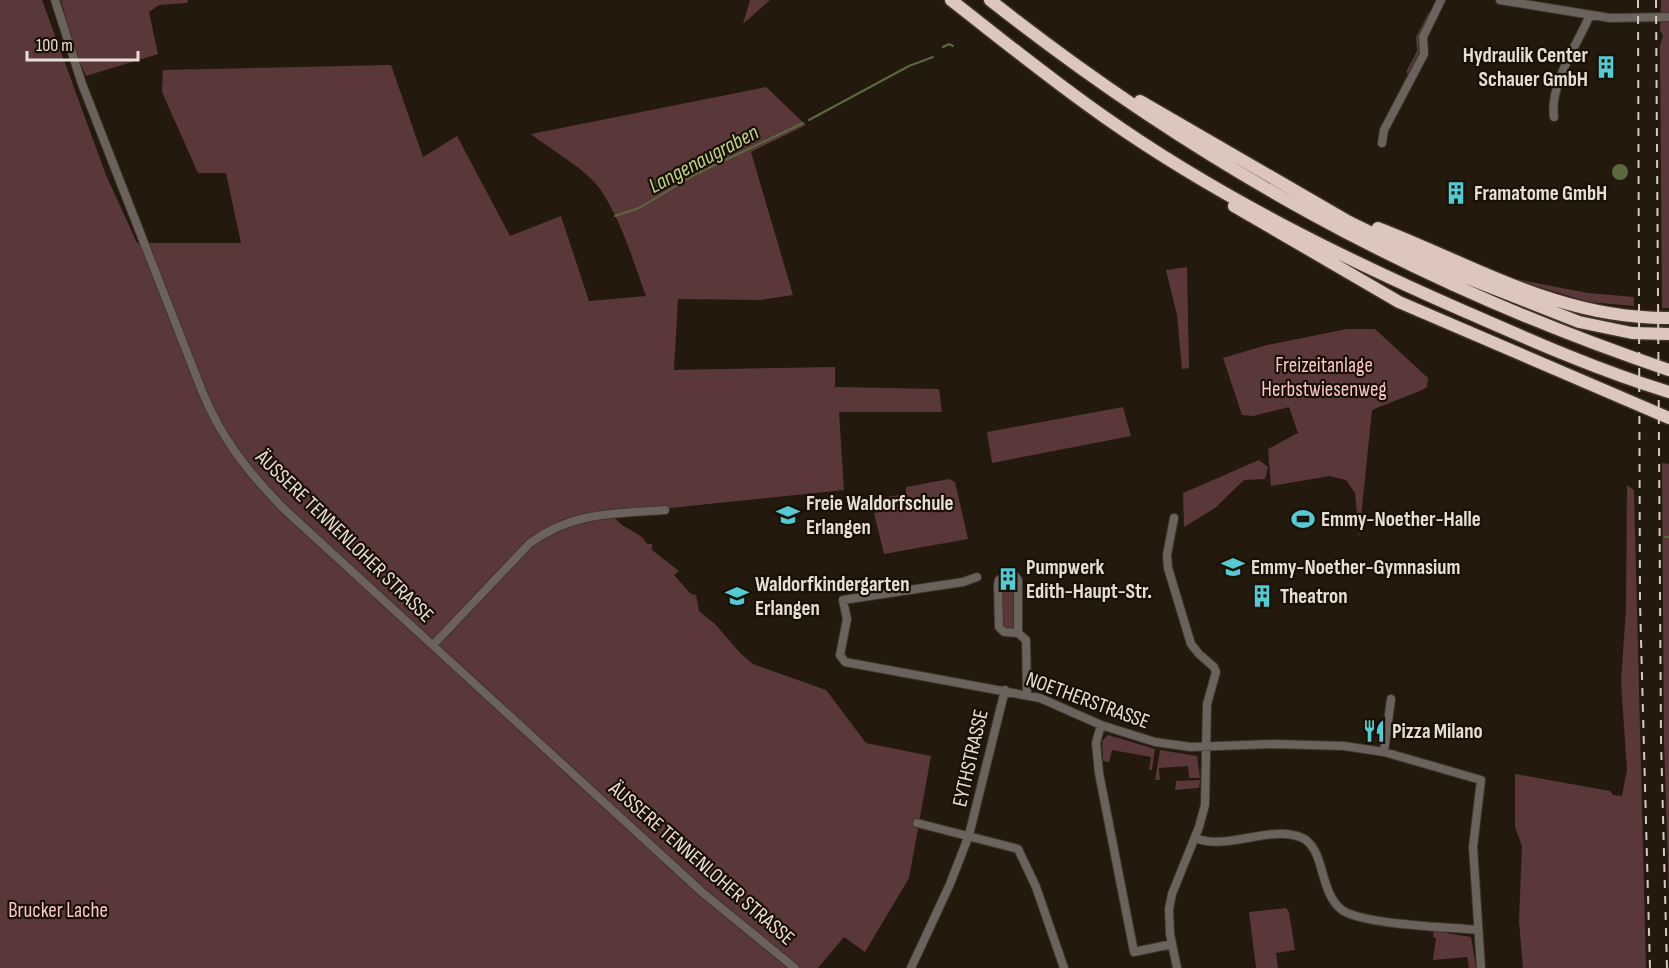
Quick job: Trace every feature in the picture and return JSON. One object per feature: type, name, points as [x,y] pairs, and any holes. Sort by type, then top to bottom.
[{"type":"highway","points":[[951,0],[1103,116],[1210,184],[1399,283],[1516,334],[1669,392]]},
{"type":"highway","points":[[990,0],[1043,42],[1153,120],[1274,195],[1335,228],[1509,310],[1605,349],[1669,370]]},
{"type":"highway","points":[[1043,42],[1088,66],[1149,108],[1349,222],[1452,272],[1551,313],[1612,330],[1669,334]]},
{"type":"highway","points":[[1210,184],[1233,205],[1399,302],[1669,418]]},
{"type":"highway","points":[[1300,194],[1545,299],[1605,314],[1669,318]]},
{"type":"highway","points":[[1596,386],[1669,410]]},
{"type":"street","name":"ÄUSSERE TENNENLOHER STRASSE","points":[[55,0],[82,84],[202,391],[223,436],[244,467],[283,508],[703,893],[795,968]]},
{"type":"street","points":[[1382,143],[1384,130],[1424,54],[1423,37],[1441,0]]},
{"type":"street","points":[[1500,0],[1621,19],[1669,17]]},
{"type":"street","points":[[1554,117],[1552,103],[1560,77],[1590,15]]},
{"type":"street","points":[[433,645],[530,543],[543,534],[585,516],[665,510]]},
{"type":"street","points":[[1174,518],[1167,555],[1168,568],[1191,644],[1215,669],[1207,704],[1206,796],[1195,838],[1171,897],[1169,918],[1177,968]]},
{"type":"street","points":[[1018,633],[1018,580],[1015,576],[1004,576],[999,580],[999,627],[1002,631],[1018,633],[1026,640],[1027,695]]},
{"type":"street","name":"NOETHERSTRASSE","points":[[977,577],[963,582],[843,600],[847,619],[840,655],[845,662],[1005,690],[1055,702],[1101,725],[1155,742],[1206,746],[1317,744],[1384,752],[1481,780],[1473,847],[1478,930]]},
{"type":"street","name":"EYTHSTRASSE","points":[[911,968],[950,884],[969,835],[1005,690]]},
{"type":"street","points":[[1384,752],[1391,699]]},
{"type":"street","points":[[1101,725],[1096,743],[1099,772],[1134,952],[1172,944]]},
{"type":"street","name":"EYTHSTRASSE","points":[[918,823],[969,835]]},
{"type":"street","points":[[969,835],[1018,849],[1036,887],[1064,968]]},
{"type":"street","points":[[1195,838],[1209,842],[1283,835],[1300,837],[1314,850],[1331,897],[1347,912],[1375,919],[1478,930],[1481,968]]},
{"type":"green space","name":"Brucker Lache","points":[[0,0],[42,0],[106,175],[137,243],[241,243],[226,173],[198,173],[162,92],[163,70],[391,65],[423,157],[457,136],[510,236],[561,216],[589,301],[646,296],[621,228],[600,189],[577,167],[531,134],[766,87],[806,125],[751,152],[793,295],[761,300],[678,299],[674,370],[835,367],[835,387],[939,389],[942,412],[839,412],[844,490],[612,514],[621,524],[640,535],[647,544],[652,544],[652,550],[679,571],[674,575],[691,594],[696,595],[699,611],[716,625],[740,653],[753,664],[826,690],[866,743],[931,756],[909,878],[865,952],[844,937],[818,968],[0,968]]},
{"type":"green space","points":[[61,0],[188,0],[187,3],[159,5],[149,12],[158,54],[86,76],[75,51]]},
{"type":"green space","points":[[750,0],[770,0],[743,24]]},
{"type":"green space","points":[[1661,0],[1669,0],[1669,308],[1662,308],[1660,46],[1663,36],[1660,30]]},
{"type":"green space","points":[[1429,12],[1431,14],[1418,38],[1420,51],[1408,74],[1406,72],[1417,51],[1416,37]]},
{"type":"green space","points":[[1187,267],[1189,368],[1182,369],[1177,315],[1166,270]]},
{"type":"green space","points":[[1510,278],[1588,293],[1634,297],[1634,306],[1589,302]]},
{"type":"green space","name":"Freizeitanlage Herbstwiesenweg","points":[[1347,329],[1375,329],[1428,378],[1427,387],[1422,390],[1372,410],[1359,537],[1355,493],[1346,480],[1330,476],[1271,486],[1268,449],[1298,433],[1289,407],[1253,416],[1242,415],[1223,358],[1267,345]]},
{"type":"green space","points":[[1123,407],[1131,436],[992,463],[987,432]]},
{"type":"green space","points":[[1259,460],[1268,467],[1265,479],[1244,480],[1215,508],[1184,527],[1183,493]]},
{"type":"green space","points":[[1662,463],[1669,464],[1669,896],[1664,740]]},
{"type":"green space","points":[[949,479],[955,482],[968,539],[884,554],[874,513],[889,509],[887,497],[906,494],[906,487]]},
{"type":"green space","points":[[1627,485],[1634,490],[1646,968],[1523,968],[1519,921],[1522,846],[1515,827],[1515,774],[1610,791],[1613,795],[1622,796],[1627,769],[1621,683],[1626,608]]},
{"type":"green space","points":[[1010,578],[1015,581],[1017,627],[1014,630],[1004,629],[1001,624],[1002,581]]},
{"type":"green space","points":[[1108,735],[1155,749],[1152,770],[1149,770],[1151,757],[1112,750],[1109,762],[1103,761],[1102,741]]},
{"type":"green space","points":[[1160,750],[1197,756],[1200,778],[1189,778],[1188,766],[1159,768],[1160,780],[1155,780]]},
{"type":"green space","points":[[1200,780],[1199,788],[1175,790],[1176,781]]},
{"type":"green space","points":[[1286,908],[1289,912],[1295,950],[1276,953],[1278,968],[1256,968],[1249,912]]},
{"type":"green space","points":[[1434,931],[1471,937],[1476,968],[1469,968],[1467,957],[1433,960],[1436,938],[1433,937]]},
{"type":"shaded area","points":[[1620,164],[1626,166],[1628,172],[1626,178],[1620,180],[1614,178],[1612,172],[1614,166]]},
{"type":"waterway","name":"Langenaugraben","points":[[943,47],[949,44],[953,46]]},
{"type":"waterway","name":"Langenaugraben","points":[[809,120],[909,66],[933,57]]},
{"type":"waterway","name":"Langenaugraben","points":[[615,216],[639,208],[696,174],[803,123]]},
{"type":"railway","points":[[1638,0],[1640,603],[1650,968]]},
{"type":"railway","points":[[1656,0],[1661,740],[1667,968]]},
{"type":"place","name":"Hydraulik Center Schauer GmbH","points":[[1606,67]]},
{"type":"place","name":"Framatome GmbH","points":[[1456,193]]},
{"type":"place","name":"Freie Waldorfschule Erlangen","points":[[788,515]]},
{"type":"place","name":"Emmy-Noether-Halle","points":[[1303,519]]},
{"type":"place","name":"Emmy-Noether-Gymnasium","points":[[1233,567]]},
{"type":"place","name":"Pumpwerk Edith-Haupt-Str.","points":[[1008,579]]},
{"type":"place","name":"Waldorfkindergarten Erlangen","points":[[737,596]]},
{"type":"place","name":"Theatron","points":[[1262,596]]},
{"type":"place","name":"Pizza Milano","points":[[1374,731]]}]
